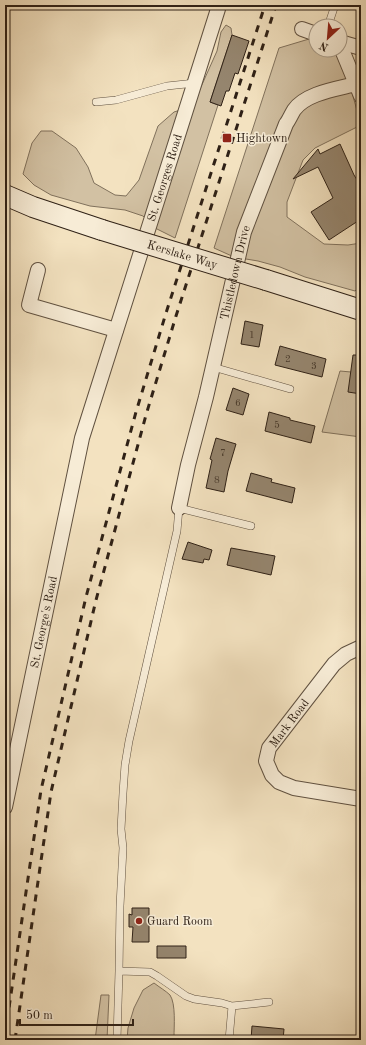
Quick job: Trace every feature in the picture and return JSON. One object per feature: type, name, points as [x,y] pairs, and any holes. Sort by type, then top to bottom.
[{"type":"street","name":"St. Georges Road","points":[[82,438],[194,83],[216,7]]},
{"type":"street","points":[[302,29],[308,31]]},
{"type":"street","points":[[348,45],[361,48]]},
{"type":"street","points":[[346,58],[359,90]]},
{"type":"street","name":"Thistledown Drive","points":[[179,508],[244,232],[290,117],[299,104],[309,98],[318,95],[359,90]]},
{"type":"street","name":"Kerslake Way","points":[[5,195],[33,207],[102,230],[361,310]]},
{"type":"street","points":[[38,270],[29,305],[116,330]]},
{"type":"street","name":"St. George's Road","points":[[5,806],[82,438]]},
{"type":"street","name":"Mark Road","points":[[361,647],[346,654],[334,664],[269,748],[266,761],[272,775],[279,782],[294,788],[361,799]]},
{"type":"lane","points":[[331,18],[335,5]]},
{"type":"lane","points":[[96,102],[116,100],[167,86],[194,83]]},
{"type":"lane","points":[[213,367],[290,388]]},
{"type":"lane","points":[[117,1040],[123,848],[121,828],[125,765],[177,531],[179,508],[251,526]]},
{"type":"lane","points":[[119,971],[150,972],[186,996],[194,999],[232,1006],[269,1002]]},
{"type":"lane","points":[[229,1040],[232,1006]]},
{"type":"shaded area","points":[[226,25],[231,28],[232,35],[210,102],[218,105],[175,238],[155,228],[143,216],[125,210],[90,206],[51,195],[34,185],[23,174],[32,143],[41,131],[52,131],[76,148],[88,167],[94,183],[115,195],[126,196],[139,180],[158,126],[174,112],[187,108],[196,98],[217,51],[221,32]]},
{"type":"shaded area","points":[[308,39],[308,58],[340,58],[346,71],[361,125],[315,148],[303,160],[287,202],[287,217],[324,244],[348,245],[361,243],[361,286],[355,291],[305,277],[280,267],[234,257],[214,248],[279,48]]},
{"type":"shaded area","points":[[340,371],[351,372],[361,394],[361,437],[322,432]]},
{"type":"shaded area","points":[[154,983],[170,995],[172,999],[174,1037],[176,1040],[127,1040],[128,1028],[134,1008],[143,990]]},
{"type":"shaded area","points":[[101,995],[109,995],[107,1040],[95,1040]]},
{"type":"building","points":[[232,35],[249,41],[238,74],[235,73],[229,91],[226,91],[221,106],[210,102]]},
{"type":"building","points":[[340,144],[354,175],[361,186],[361,219],[329,240],[311,212],[333,198],[318,167],[293,179],[318,149],[320,154]]},
{"type":"building","points":[[245,321],[263,325],[259,347],[241,344]]},
{"type":"building","points":[[280,346],[326,359],[322,377],[275,365]]},
{"type":"building","points":[[353,355],[361,355],[361,394],[348,392]]},
{"type":"building","points":[[233,388],[249,394],[243,415],[226,410]]},
{"type":"building","points":[[269,412],[290,418],[290,420],[315,426],[311,443],[265,431]]},
{"type":"building","points":[[216,438],[236,444],[228,471],[224,492],[206,488],[212,460],[210,459]]},
{"type":"building","points":[[251,473],[272,479],[271,482],[295,488],[292,503],[246,491]]},
{"type":"building","points":[[188,542],[212,550],[209,560],[204,559],[203,563],[182,559]]},
{"type":"building","points":[[231,548],[275,556],[271,575],[227,565]]},
{"type":"building","name":"Guard Room","points":[[132,908],[149,908],[149,942],[132,942],[133,927],[129,927],[129,914],[132,915]]},
{"type":"building","points":[[157,946],[186,946],[186,958],[157,958]]},
{"type":"building","points":[[252,1026],[284,1029],[283,1040],[251,1040]]},
{"type":"railway","points":[[5,1035],[41,790],[86,597],[136,412],[166,313],[265,5]]},
{"type":"railway","points":[[15,1040],[51,792],[96,600],[146,415],[176,316],[276,5]]},
{"type":"place","name":"Hightown","points":[[227,138]]},
{"type":"place","name":"Guard Room","points":[[139,921]]}]
